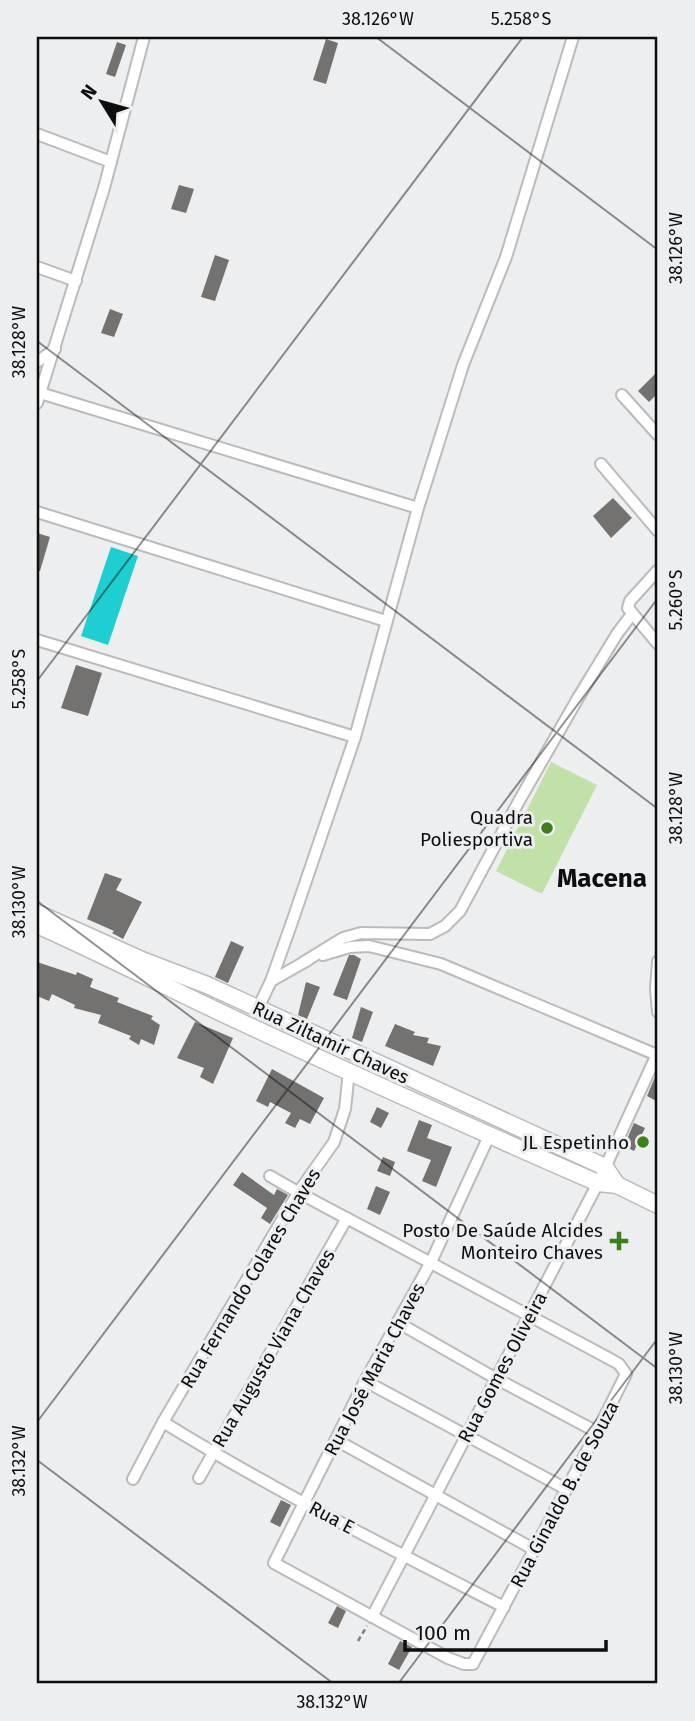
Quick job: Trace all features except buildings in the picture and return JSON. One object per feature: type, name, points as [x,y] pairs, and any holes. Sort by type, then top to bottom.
[{"type":"street","points":[[143,37],[111,162],[38,398],[418,509]]},
{"type":"street","points":[[258,1008],[271,981],[355,737],[418,509],[463,365],[506,257],[573,37]]},
{"type":"street","points":[[37,134],[111,162]]},
{"type":"street","points":[[37,267],[76,281]]},
{"type":"street","points":[[37,362],[55,349]]},
{"type":"street","points":[[622,395],[658,435]]},
{"type":"street","points":[[601,464],[658,531]]},
{"type":"street","points":[[37,512],[386,621]]},
{"type":"street","points":[[658,570],[630,601],[628,608],[658,644]]},
{"type":"street","points":[[271,981],[343,937],[361,933],[430,934],[445,926],[460,911],[578,698],[632,614]]},
{"type":"street","points":[[37,639],[355,737]]},
{"type":"street","name":"Rua Ziltamir Chaves","points":[[37,913],[258,1008],[605,1167]]},
{"type":"street","name":"Rua Ziltamir Chaves","points":[[37,925],[489,1136],[598,1183],[617,1185],[657,1201]]},
{"type":"street","points":[[304,962],[350,947],[369,946],[441,964],[657,1054]]},
{"type":"street","points":[[658,961],[658,1012]]},
{"type":"street","points":[[200,1002],[206,985]]},
{"type":"street","name":"Rua Gomes Oliveira","points":[[372,1617],[598,1183],[657,1054]]},
{"type":"street","name":"Rua Fernando Colares Chaves","points":[[133,1479],[163,1422],[298,1193],[334,1142],[345,1109],[349,1071]]},
{"type":"street","name":"Rua José Maria Chaves","points":[[372,1617],[274,1563],[365,1381],[431,1262],[489,1136]]},
{"type":"street","points":[[605,1167],[617,1185]]},
{"type":"street","points":[[270,1177],[529,1316]]},
{"type":"street","name":"Rua Augusto Viana Chaves","points":[[199,1478],[347,1218]]},
{"type":"street","name":"Rua Ginaldo B. de Souza","points":[[372,1617],[448,1658],[464,1664],[473,1664],[597,1432],[625,1374],[620,1364],[529,1316]]},
{"type":"street","points":[[397,1322],[597,1432]]},
{"type":"street","points":[[365,1381],[566,1489]]},
{"type":"street","name":"Rua E","points":[[163,1422],[304,1502],[504,1607]]},
{"type":"street","points":[[336,1440],[535,1550]]},
{"type":"path","points":[[358,1641],[372,1617]]},
{"type":"green space","name":"Quadra Poliesportiva","points":[[551,762],[597,785],[542,894],[496,871]]},
{"type":"water","points":[[111,547],[138,556],[108,645],[81,636]]},
{"type":"place","name":"Quadra Poliesportiva","points":[[547,828]]},
{"type":"place","name":"JL Espetinho","points":[[643,1142]]},
{"type":"place","name":"Posto De Saúde Alcides Monteiro Chaves","points":[[619,1241]]},
{"type":"district","name":"Macena","points":[[602,878]]}]
